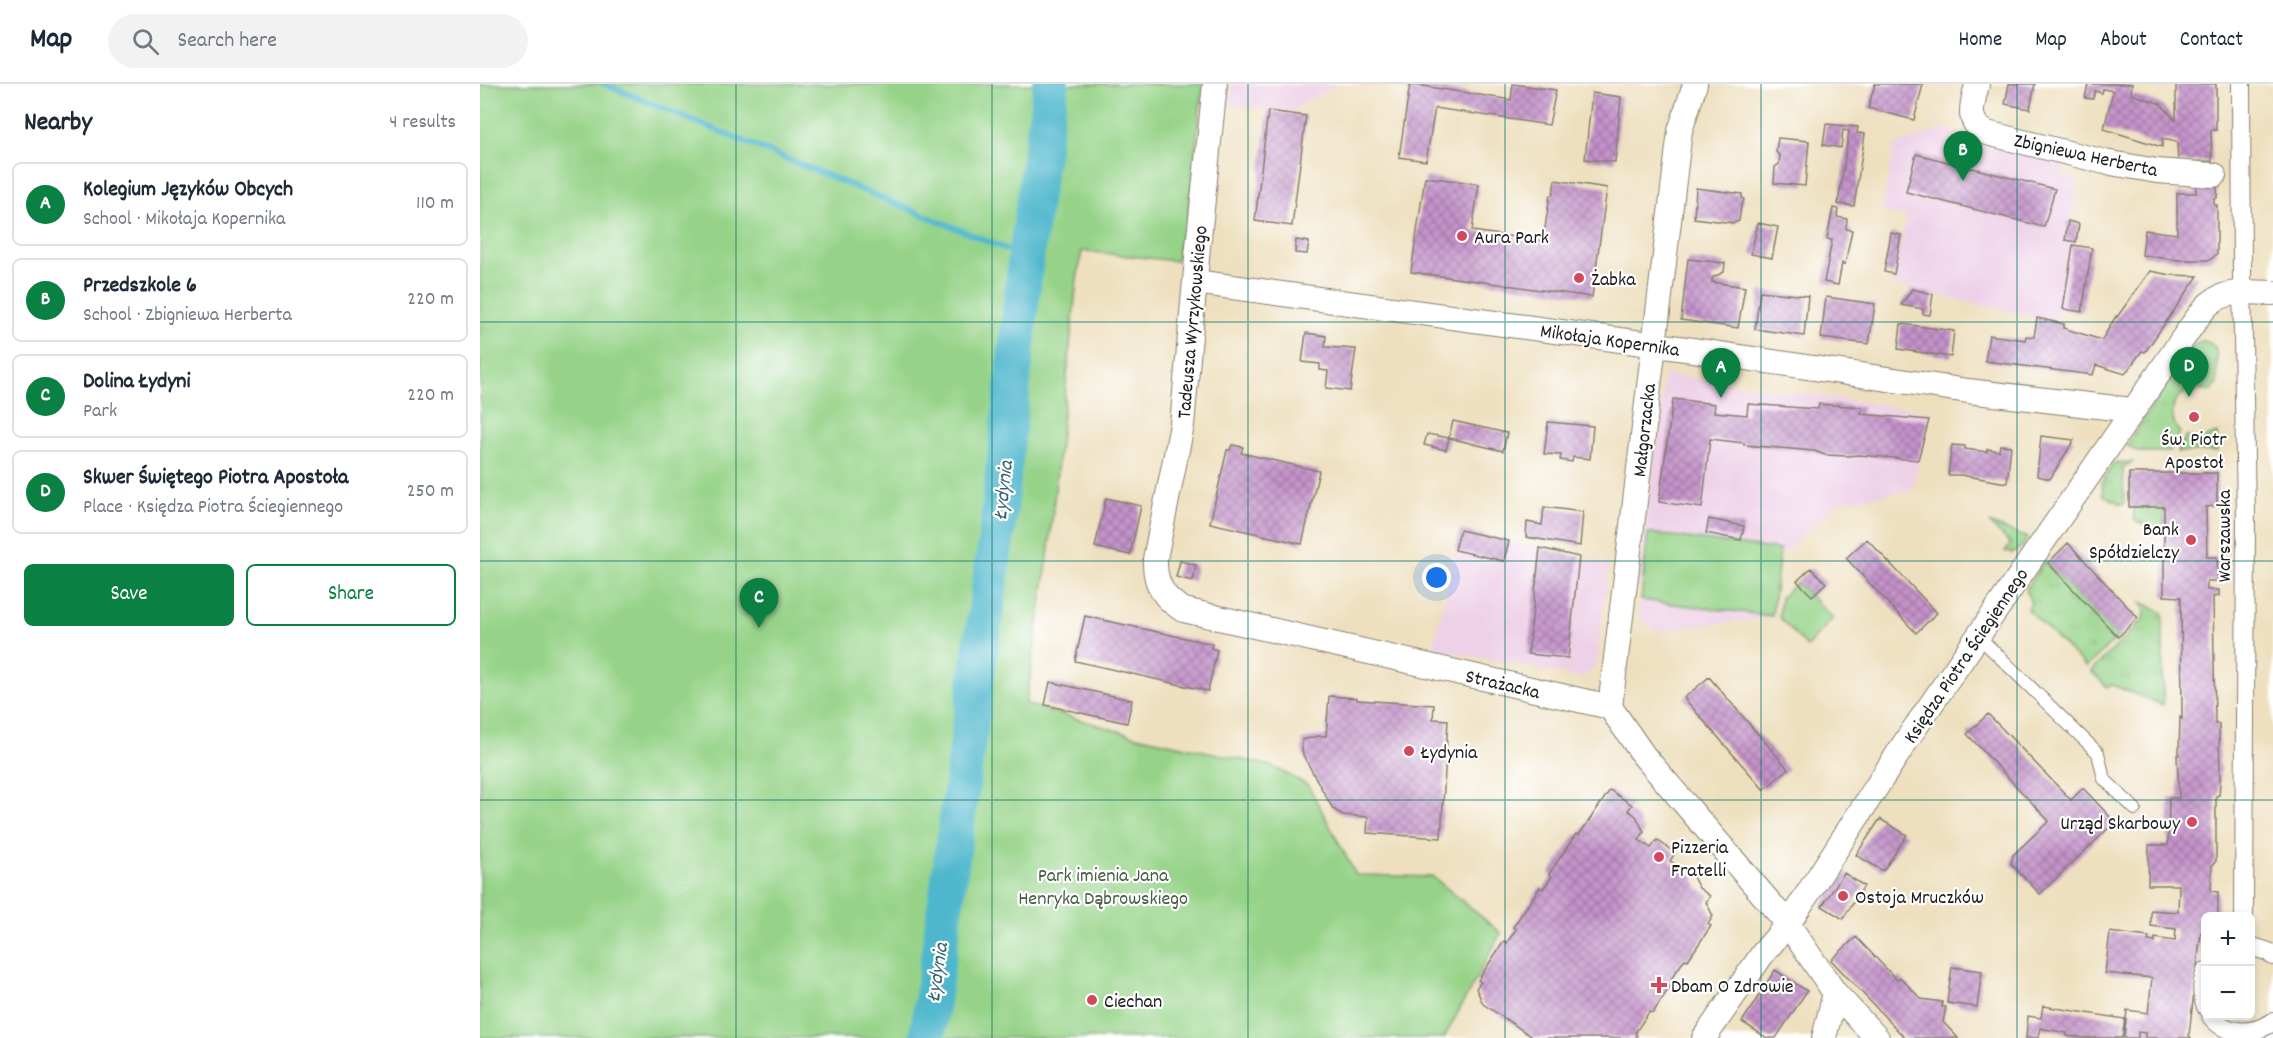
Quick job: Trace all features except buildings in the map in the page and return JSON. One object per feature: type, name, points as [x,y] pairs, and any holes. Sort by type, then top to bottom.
[{"type":"street","name":"Tadeusza Wyrzykowskiego","points":[[1155,559],[1182,425],[1215,84]]},
{"type":"street","name":"Małgorzacka","points":[[1610,707],[1680,131],[1695,84]]},
{"type":"street","name":"Zbigniewa Herberta","points":[[1977,84],[1971,111],[1972,122],[1978,129],[1987,133],[2105,162],[2157,171],[2241,176]]},
{"type":"street","name":"Warszawska","points":[[2241,84],[2246,517],[2244,912]]},
{"type":"street","name":"Mikołaja Kopernika","points":[[1195,282],[1653,345],[1968,392],[2132,410]]},
{"type":"street","points":[[2242,291],[2273,293]]},
{"type":"street","name":"Księdza Piotra Ściegiennego","points":[[1704,1038],[1764,952],[1788,924],[1892,763],[2132,410],[2209,304],[2242,291]]},
{"type":"street","name":"Strażacka","points":[[1155,559],[1158,585],[1175,605],[1184,610],[1610,707]]},
{"type":"street","points":[[1610,707],[1644,756],[1788,924],[1834,993],[1877,1038]]},
{"type":"street","points":[[2255,948],[2269,952],[2273,956]]},
{"type":"street","points":[[1824,1038],[1834,993]]},
{"type":"street","points":[[2216,1020],[2226,1029],[2239,1032],[2252,1032],[2265,1028],[2273,1022]]},
{"type":"lane","points":[[1978,636],[2098,753],[2104,780],[2135,809]]},
{"type":"shaded area","points":[[1232,84],[1336,84],[1290,112],[1230,105]]},
{"type":"shaded area","points":[[1942,129],[2066,162],[2063,176],[2079,180],[2065,240],[2076,242],[2073,245],[2063,309],[2052,321],[1892,285],[1907,217],[1882,212],[1893,149],[1900,143]]},
{"type":"shaded area","points":[[1665,374],[1931,412],[1912,490],[1838,502],[1779,558],[1773,617],[1656,631],[1639,618],[1642,588],[1638,585]]},
{"type":"shaded area","points":[[1460,530],[1609,564],[1596,666],[1582,678],[1433,648]]},
{"type":"green space","name":"Park imienia Jana Henryka Dąbrowskiego","points":[[480,84],[1203,84],[1186,231],[1181,234],[1176,261],[1082,251],[1077,279],[1048,557],[1026,704],[1132,735],[1271,766],[1308,785],[1356,875],[1433,877],[1501,933],[1444,1038],[480,1038]]},
{"type":"green space","points":[[2203,341],[2215,347],[2217,383],[2211,391],[2191,390],[2177,399],[2173,415],[2180,433],[2170,452],[2138,452],[2127,445],[2190,349],[2197,342]]},
{"type":"green space","points":[[2217,433],[2218,451],[2177,452],[2186,437],[2203,439]]},
{"type":"green space","points":[[2132,462],[2123,468],[2124,504],[2103,495],[2102,482],[2114,463]]},
{"type":"green space","points":[[2134,507],[2164,507],[2164,527],[2152,527],[2134,520]]},
{"type":"green space","points":[[1989,523],[2027,538],[2023,546],[2013,553],[2005,552],[2011,544]]},
{"type":"green space","points":[[1648,533],[1780,550],[1772,616],[1641,600]]},
{"type":"green space","points":[[2044,561],[2118,637],[2086,667],[2027,609],[2031,604],[2026,589]]},
{"type":"green space","points":[[1797,583],[1833,618],[1807,647],[1779,617],[1781,597]]},
{"type":"green space","points":[[2141,602],[2163,613],[2163,705],[2112,685],[2107,687],[2091,671],[2144,619],[2145,610]]},
{"type":"waterway","points":[[604,84],[1026,257]]},
{"type":"waterway","name":"Łydynia","points":[[927,1038],[998,524],[1026,257],[1051,84]]},
{"type":"place","name":"Przedszkole 6","points":[[1963,181]]},
{"type":"place","name":"Aura Park","points":[[1462,236]]},
{"type":"place","name":"Żabka","points":[[1579,278]]},
{"type":"place","name":"Skwer Świętego Piotra Apostoła","points":[[2189,397]]},
{"type":"place","name":"Kolegium Języków Obcych","points":[[1721,398]]},
{"type":"place","name":"Św. Piotr Apostoł","points":[[2194,417]]},
{"type":"place","name":"Bank Spółdzielczy","points":[[2191,540]]},
{"type":"place","name":"Dolina Łydyni","points":[[759,628]]},
{"type":"place","name":"Łydynia","points":[[1409,751]]},
{"type":"place","name":"Urząd Skarbowy","points":[[2192,822]]},
{"type":"place","name":"Pizzeria Fratelli","points":[[1659,857]]},
{"type":"place","name":"Ostoja Mruczków","points":[[1843,896]]},
{"type":"place","name":"Dbam O Zdrowie","points":[[1659,985]]},
{"type":"place","name":"Ciechan","points":[[1092,1000]]}]
